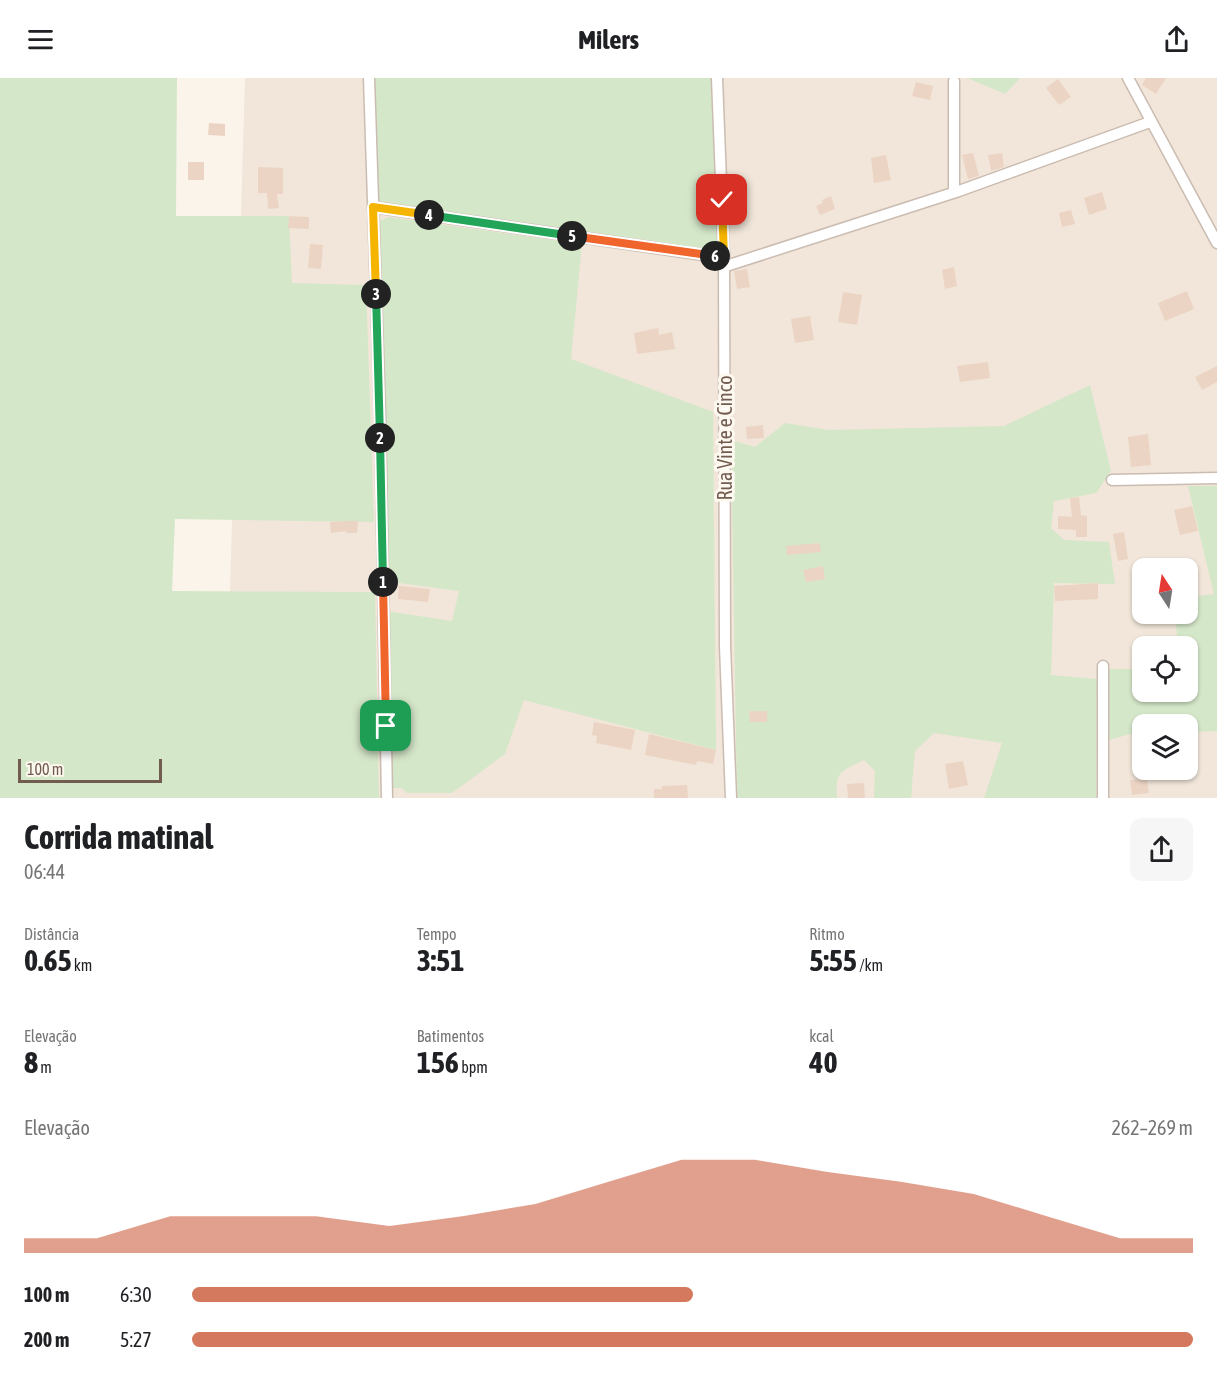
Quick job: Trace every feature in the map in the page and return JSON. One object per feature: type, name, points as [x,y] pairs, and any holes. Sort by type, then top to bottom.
[{"type":"street","points":[[369,78],[380,425],[387,798]]},
{"type":"street","name":"Rua Vinte e Cinco","points":[[717,78],[724,262],[725,646],[730,798]]},
{"type":"street","points":[[1128,78],[1217,243]]},
{"type":"street","points":[[954,81],[954,192]]},
{"type":"street","points":[[373,207],[724,262],[954,192],[1150,122]]},
{"type":"street","points":[[1112,480],[1217,478]]},
{"type":"street","points":[[1103,666],[1103,798]]},
{"type":"shaded area","points":[[245,78],[1217,78],[1217,798],[224,798]]},
{"type":"green space","points":[[0,78],[177,78],[176,216],[289,216],[292,283],[366,285],[374,522],[175,519],[172,591],[375,592],[379,798],[0,798]]},
{"type":"green space","points":[[371,78],[711,78],[718,244],[714,252],[376,206]]},
{"type":"green space","points":[[967,78],[1020,78],[1005,94]]},
{"type":"green space","points":[[388,217],[582,244],[571,359],[713,412],[716,750],[524,700],[505,754],[452,793],[407,793],[402,788],[390,788],[386,611],[452,621],[459,591],[384,581],[378,222]]},
{"type":"green space","points":[[1090,385],[1111,471],[1096,493],[1054,501],[1051,528],[1064,540],[1109,542],[1115,584],[1054,583],[1051,675],[1097,679],[1096,798],[984,798],[1002,743],[934,733],[915,751],[911,798],[874,798],[875,771],[864,760],[841,773],[837,782],[837,798],[737,798],[731,440],[755,447],[785,423],[829,430],[1004,426]]},
{"type":"green space","points":[[1188,486],[1217,486],[1217,731],[1198,732],[1198,714],[1132,714],[1132,734],[1106,741],[1105,669],[1132,669],[1132,702],[1198,702],[1198,636],[1177,636],[1176,624],[1198,624],[1198,596],[1214,594]]},
{"type":"building","points":[[1146,78],[1166,78],[1156,94],[1142,85]]},
{"type":"building","points":[[1058,79],[1071,97],[1059,105],[1046,88]]},
{"type":"building","points":[[916,82],[933,86],[930,100],[912,96]]},
{"type":"building","points":[[209,123],[225,124],[225,136],[208,135]]},
{"type":"building","points":[[973,153],[979,176],[968,179],[962,155]]},
{"type":"building","points":[[1002,153],[1004,167],[991,171],[988,155]]},
{"type":"building","points":[[886,155],[891,180],[874,183],[871,158]]},
{"type":"building","points":[[188,162],[204,162],[204,180],[188,180]]},
{"type":"building","points":[[258,167],[283,168],[283,194],[277,194],[279,208],[268,209],[267,193],[258,193]]},
{"type":"building","points":[[1102,192],[1107,209],[1089,215],[1084,198]]},
{"type":"building","points":[[831,196],[835,209],[820,215],[816,206]]},
{"type":"building","points":[[1071,210],[1075,224],[1062,227],[1059,213]]},
{"type":"building","points":[[289,216],[309,217],[309,229],[288,228]]},
{"type":"building","points":[[310,244],[323,245],[321,269],[308,268]]},
{"type":"building","points":[[954,267],[957,286],[945,289],[942,270]]},
{"type":"building","points":[[747,269],[750,287],[737,289],[734,271]]},
{"type":"building","points":[[1187,291],[1194,309],[1165,321],[1158,303]]},
{"type":"building","points":[[843,292],[862,295],[857,325],[838,322]]},
{"type":"building","points":[[810,316],[814,340],[795,343],[791,319]]},
{"type":"building","points":[[658,328],[659,335],[672,332],[675,349],[637,354],[634,333]]},
{"type":"building","points":[[988,362],[990,378],[960,382],[957,366]]},
{"type":"building","points":[[1217,366],[1217,382],[1202,390],[1195,377]]},
{"type":"building","points":[[763,425],[764,438],[747,439],[746,427]]},
{"type":"building","points":[[1148,434],[1151,465],[1131,467],[1128,437]]},
{"type":"building","points":[[1079,497],[1081,515],[1087,516],[1087,537],[1076,537],[1076,530],[1058,529],[1058,516],[1072,517],[1070,498]]},
{"type":"building","points":[[1192,506],[1198,531],[1180,535],[1174,510]]},
{"type":"building","points":[[358,521],[357,533],[346,533],[346,531],[331,533],[330,522]]},
{"type":"building","points":[[1124,532],[1128,559],[1118,561],[1113,534]]},
{"type":"building","points":[[820,543],[821,552],[787,555],[786,546]]},
{"type":"building","points":[[823,566],[825,579],[806,582],[803,570]]},
{"type":"building","points":[[1098,583],[1098,599],[1055,601],[1054,586]]},
{"type":"building","points":[[399,586],[430,589],[428,602],[398,599]]},
{"type":"building","points":[[749,711],[767,711],[767,722],[750,722]]},
{"type":"building","points":[[594,722],[635,730],[631,750],[596,743],[597,736],[592,735]]},
{"type":"building","points":[[649,734],[716,750],[713,764],[697,761],[696,765],[645,755]]},
{"type":"building","points":[[963,761],[968,785],[949,789],[945,764]]},
{"type":"building","points":[[1130,780],[1147,780],[1149,793],[1132,795]]},
{"type":"building","points":[[864,783],[865,798],[848,798],[847,784]]},
{"type":"building","points":[[687,785],[688,798],[654,798],[654,789],[662,789],[662,786]]},
{"type":"route","points":[[386,726],[380,414],[373,207],[724,258],[722,200]]}]
